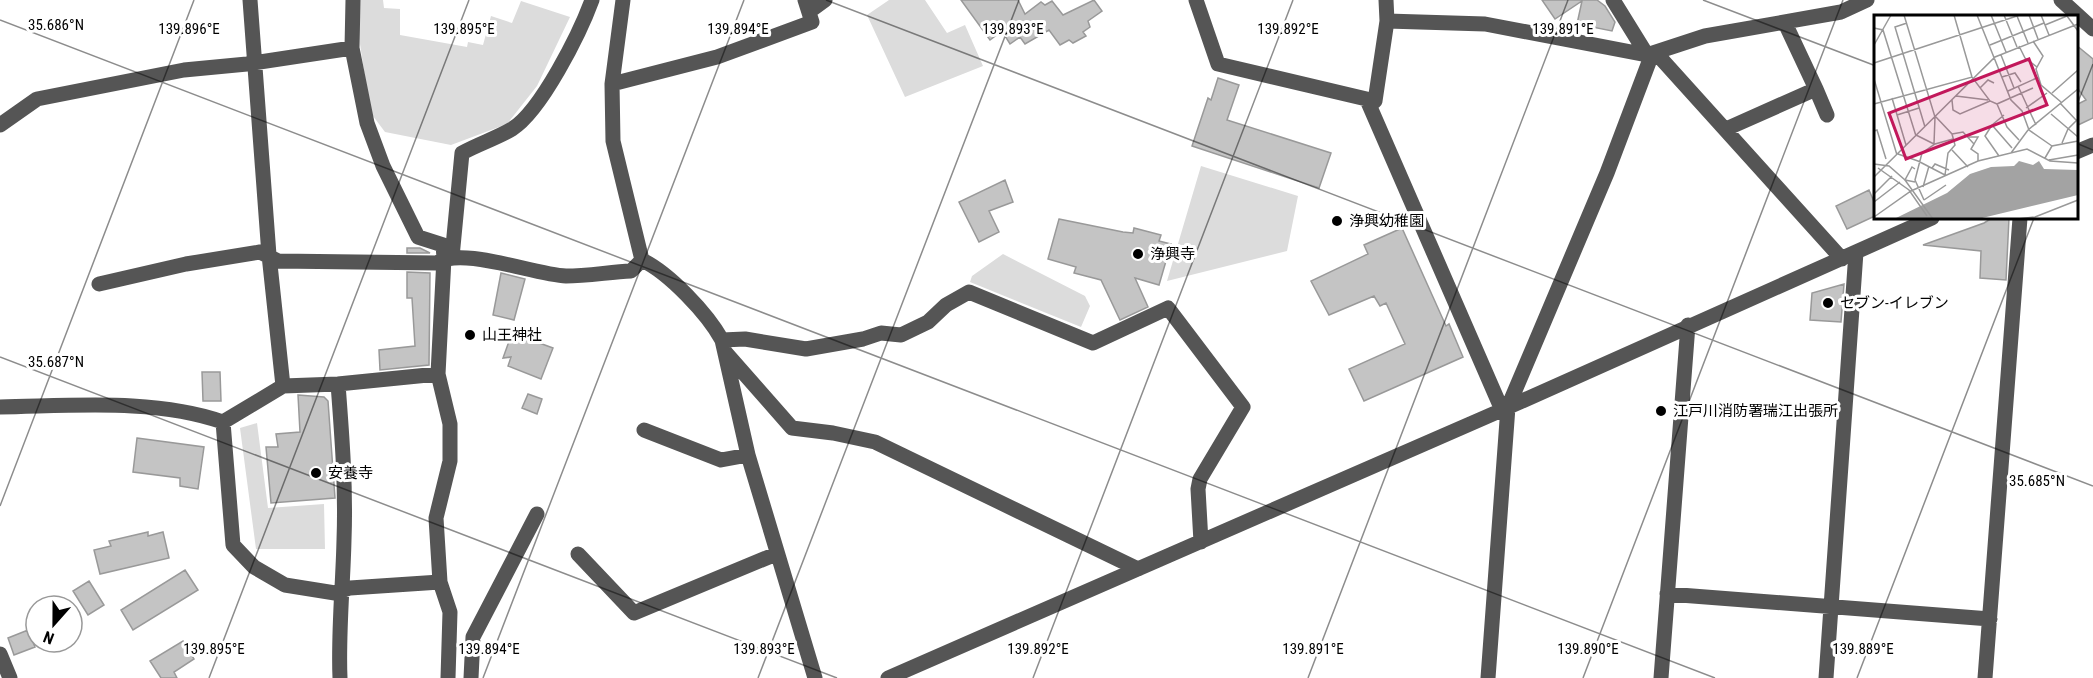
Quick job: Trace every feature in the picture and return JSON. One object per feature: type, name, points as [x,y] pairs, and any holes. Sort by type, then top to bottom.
[{"type":"street","points":[[250,0],[269,255],[283,386]]},
{"type":"street","points":[[354,0],[352,48],[368,123],[383,166],[418,237],[443,245],[448,257]]},
{"type":"street","points":[[448,678],[450,612],[440,582],[436,518],[450,461],[450,433],[438,375],[448,257],[462,153],[512,129],[530,115],[541,99],[592,0]]},
{"type":"street","points":[[623,0],[612,84],[613,141],[642,260]]},
{"type":"street","points":[[612,84],[717,57],[812,22],[808,5],[825,0]]},
{"type":"street","points":[[1196,0],[1218,64],[1375,101],[1387,21],[1386,0]]},
{"type":"street","points":[[1614,0],[1652,54],[1726,129],[1842,259]]},
{"type":"street","points":[[1387,21],[1485,24],[1652,54],[1705,36],[1785,23],[1868,0]]},
{"type":"street","points":[[2061,0],[2078,15]]},
{"type":"street","points":[[2078,15],[2093,29]]},
{"type":"street","points":[[1785,23],[1827,116]]},
{"type":"street","points":[[0,125],[37,99],[184,70],[256,63],[352,48]]},
{"type":"street","points":[[1488,678],[1505,408],[1607,173],[1652,54]]},
{"type":"street","points":[[1726,129],[1816,89]]},
{"type":"street","points":[[1367,100],[1505,408]]},
{"type":"street","points":[[2078,151],[2093,145]]},
{"type":"street","points":[[888,678],[1930,219]]},
{"type":"street","points":[[1985,678],[2020,219]]},
{"type":"street","points":[[99,284],[186,264],[262,252],[278,261],[437,262],[448,257],[489,261],[565,276],[631,271],[642,260]]},
{"type":"street","points":[[1826,678],[1857,252]]},
{"type":"street","points":[[642,260],[658,267],[716,327],[724,346],[748,455],[815,678]]},
{"type":"street","points":[[724,346],[745,339],[806,349],[863,339],[881,333],[901,335],[928,322],[946,305],[969,291],[1093,343],[1168,308],[1243,407],[1200,479],[1198,489],[1201,542]]},
{"type":"street","points":[[1661,678],[1688,325]]},
{"type":"street","points":[[724,346],[792,428],[833,433],[875,442],[1138,569]]},
{"type":"street","points":[[0,407],[122,405],[189,414],[223,422],[283,386],[338,384],[438,375]]},
{"type":"street","points":[[338,384],[345,470],[342,591],[338,633],[340,678]]},
{"type":"street","points":[[223,422],[233,546],[254,567],[285,585],[335,593],[350,588],[440,582]]},
{"type":"street","points":[[644,430],[721,460],[748,455]]},
{"type":"street","points":[[471,678],[473,637],[537,514]]},
{"type":"street","points":[[578,554],[634,613],[776,554]]},
{"type":"street","points":[[1668,594],[1990,620]]},
{"type":"street","points":[[0,654],[6,674]]},
{"type":"shaded area","points":[[358,0],[383,0],[384,8],[400,9],[400,35],[467,47],[468,42],[483,45],[491,16],[512,23],[521,1],[570,17],[537,86],[507,124],[451,145],[385,132],[370,112],[360,44]]},
{"type":"shaded area","points":[[889,0],[925,0],[947,33],[965,25],[983,66],[905,97],[867,15]]},
{"type":"shaded area","points":[[1201,166],[1298,196],[1287,251],[1167,281]]},
{"type":"shaded area","points":[[1003,254],[1085,296],[1090,306],[1081,327],[970,282],[972,276]]},
{"type":"shaded area","points":[[257,423],[268,508],[324,504],[325,549],[256,549],[240,428]]},
{"type":"building","points":[[961,0],[1018,0],[1025,14],[1041,2],[1045,5],[1052,1],[1063,15],[1094,0],[1102,11],[1088,21],[1090,27],[1083,32],[1086,36],[1073,43],[1069,40],[1060,45],[1049,30],[1025,44],[1020,37],[1010,44],[1002,31],[990,40]]},
{"type":"building","points":[[1542,0],[1597,0],[1605,6],[1615,22],[1612,31],[1577,24],[1582,1],[1555,19]]},
{"type":"building","points":[[2078,47],[2093,59],[2093,118],[2078,125],[2078,104],[2086,100],[2078,89]]},
{"type":"building","points":[[1218,78],[1239,85],[1227,120],[1331,153],[1319,188],[1192,146],[1208,98],[1211,100]]},
{"type":"building","points":[[1005,180],[1013,202],[989,211],[999,232],[979,242],[959,202]]},
{"type":"building","points":[[1869,190],[1874,202],[1874,216],[1847,229],[1836,206]]},
{"type":"building","points":[[1059,219],[1123,232],[1133,233],[1134,228],[1161,235],[1159,241],[1171,244],[1159,285],[1135,278],[1148,307],[1120,320],[1101,280],[1074,273],[1076,267],[1048,259]]},
{"type":"building","points":[[1990,219],[2009,219],[2006,280],[1980,278],[1981,251],[1923,245]]},
{"type":"building","points":[[1402,228],[1446,326],[1449,324],[1463,357],[1364,401],[1349,369],[1405,344],[1386,303],[1380,306],[1374,296],[1329,315],[1311,281],[1368,254],[1364,245]]},
{"type":"building","points":[[407,248],[420,248],[430,253],[407,253]]},
{"type":"building","points":[[407,272],[430,273],[429,365],[380,370],[379,350],[415,346],[412,298],[407,298]]},
{"type":"building","points":[[501,273],[525,279],[514,320],[493,315]]},
{"type":"building","points":[[1844,284],[1841,322],[1810,320],[1812,293]]},
{"type":"building","points":[[512,333],[553,348],[541,379],[508,366],[511,357],[503,358]]},
{"type":"building","points":[[202,372],[220,372],[221,401],[203,401]]},
{"type":"building","points":[[528,394],[542,399],[537,414],[522,408]]},
{"type":"building","points":[[298,395],[324,397],[328,401],[335,498],[271,503],[266,447],[278,447],[276,434],[300,432]]},
{"type":"building","points":[[137,438],[204,447],[198,489],[180,486],[180,478],[133,472]]},
{"type":"building","points":[[148,532],[148,536],[163,532],[169,558],[100,574],[94,550],[111,546],[109,541]]},
{"type":"building","points":[[185,570],[198,590],[133,630],[121,610]]},
{"type":"building","points":[[89,581],[104,605],[88,615],[84,609],[84,594],[75,594],[73,591]]},
{"type":"building","points":[[24,632],[24,651],[14,655],[8,638]]},
{"type":"building","points":[[183,641],[194,659],[174,672],[177,678],[161,678],[150,661]]},
{"type":"place","name":"浄興幼稚園","points":[[1337,221]]},
{"type":"place","name":"浄興寺","points":[[1138,254]]},
{"type":"place","name":"セブン-イレブン","points":[[1828,303]]},
{"type":"place","name":"山王神社","points":[[470,335]]},
{"type":"place","name":"江戸川消防署瑞江出張所","points":[[1661,411]]},
{"type":"place","name":"安養寺","points":[[316,473]]}]
